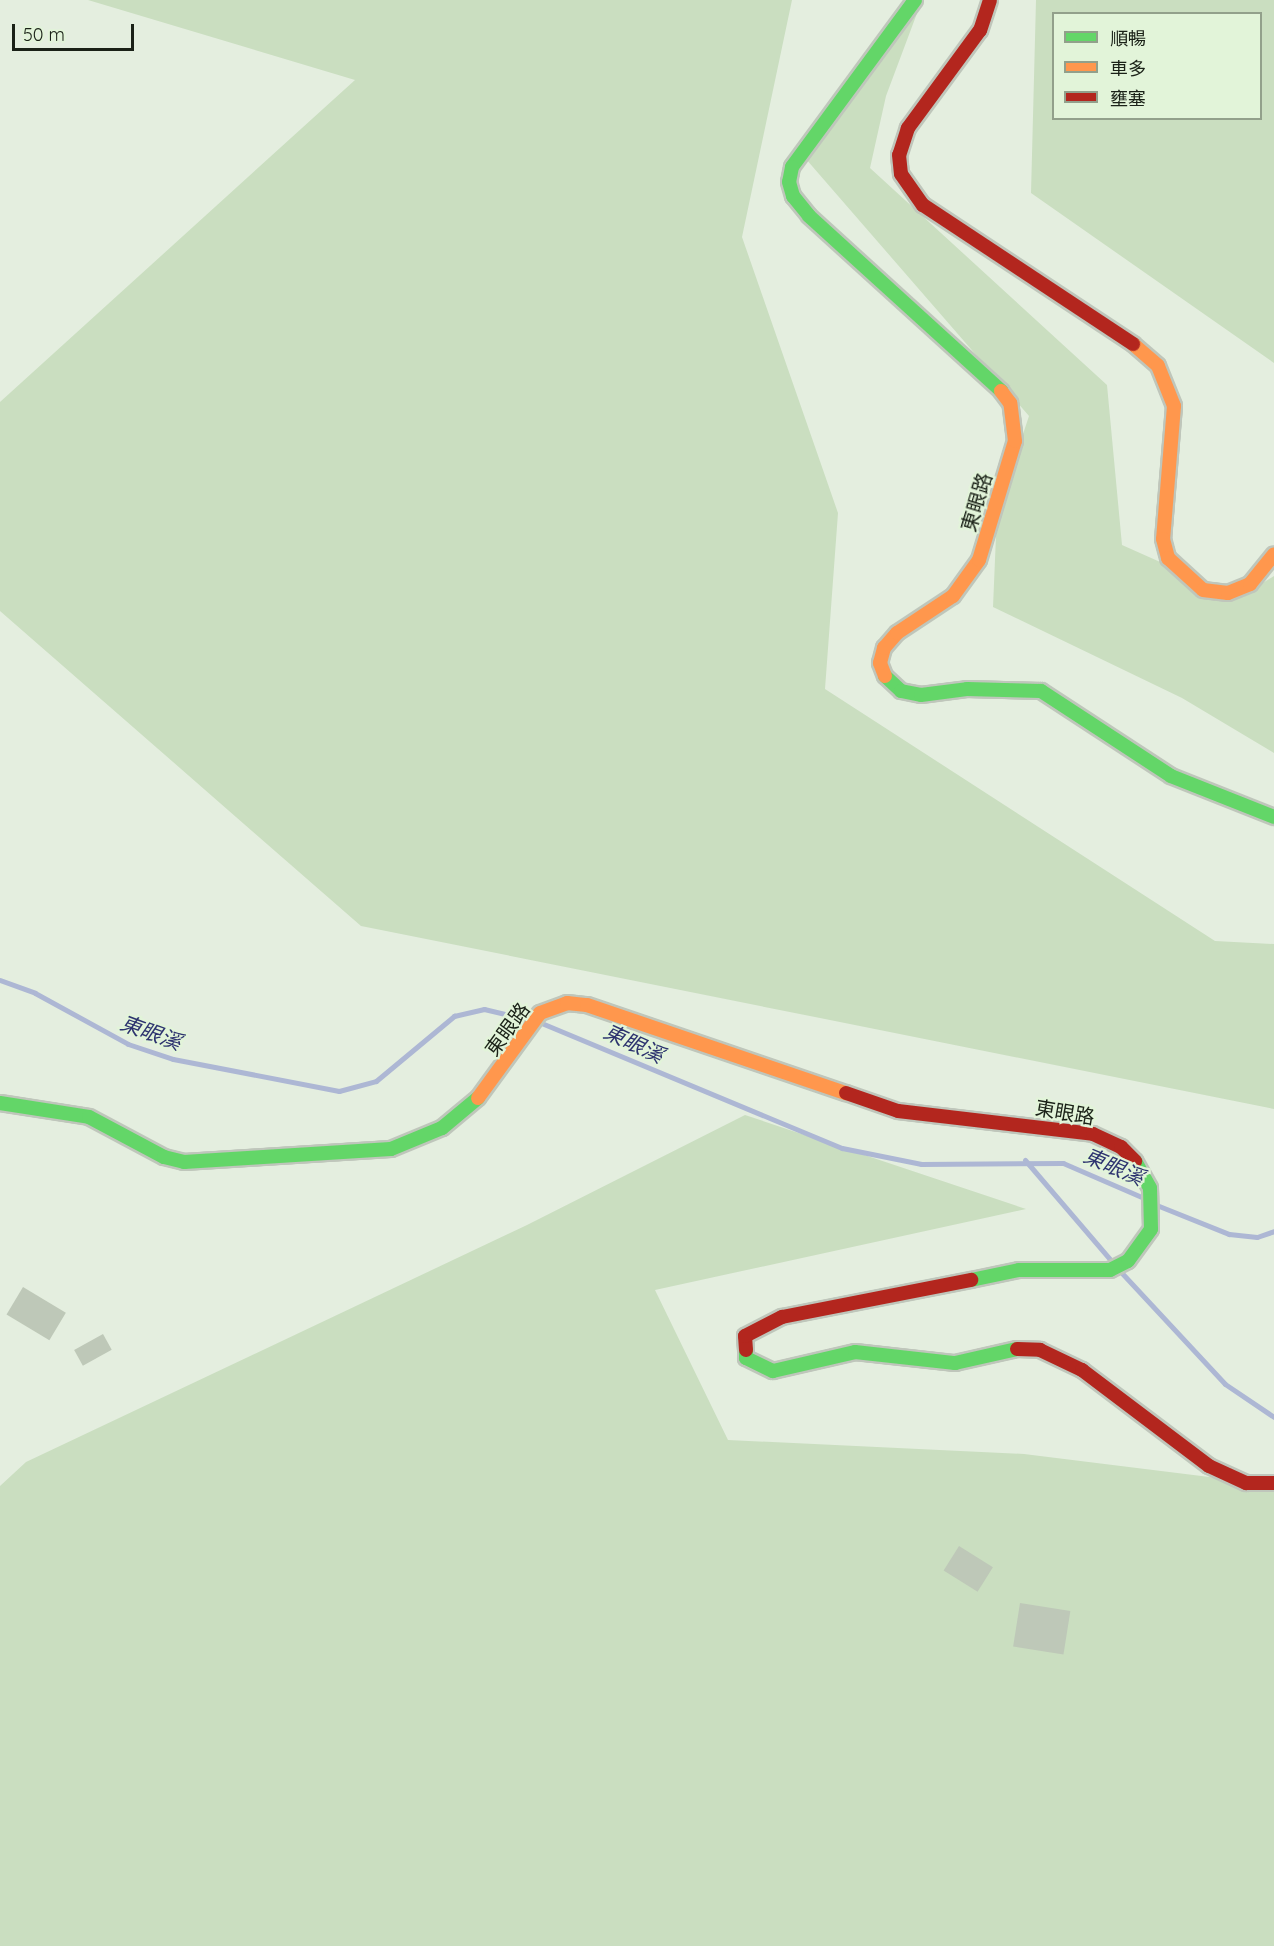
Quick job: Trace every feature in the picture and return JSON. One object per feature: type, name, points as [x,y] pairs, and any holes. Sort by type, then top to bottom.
[{"type":"street","name":"東眼路","points":[[915,0],[792,167],[789,182],[793,196],[809,216],[994,382],[1010,403],[1015,441],[979,560],[953,596],[897,633],[884,648],[880,663],[886,680],[901,691],[921,696],[968,688],[1041,691],[1171,776],[1274,817]]},
{"type":"street","points":[[990,0],[991,6],[980,30],[908,128],[899,155],[901,174],[923,205],[1135,345],[1158,366],[1174,406],[1163,539],[1168,558],[1184,577],[1203,590],[1228,594],[1250,584],[1274,554]]},
{"type":"street","name":"東眼路","points":[[0,1103],[89,1117],[164,1157],[184,1162],[391,1149],[441,1128],[470,1106],[540,1013],[567,1003],[587,1005],[898,1111],[1094,1134],[1121,1147],[1139,1165],[1150,1188],[1151,1229],[1144,1245],[1128,1261],[1110,1270],[1019,1270],[782,1317],[746,1335],[746,1358],[773,1371],[855,1352],[955,1363],[1022,1348],[1040,1350],[1082,1370],[1209,1466],[1246,1484],[1274,1484]]},
{"type":"green space","points":[[88,0],[792,0],[742,237],[838,513],[825,689],[1215,941],[1274,944],[1274,1109],[361,926],[0,611],[0,402],[355,80]]},
{"type":"green space","points":[[922,0],[886,96],[870,168],[1107,385],[1122,545],[1223,590],[1261,584],[1274,576],[1274,753],[1182,698],[993,607],[997,512],[1029,416],[799,151]]},
{"type":"green space","points":[[1036,0],[1274,0],[1274,363],[1031,193]]},
{"type":"green space","points":[[745,1115],[1026,1209],[655,1290],[728,1440],[1024,1454],[1274,1485],[1274,1946],[0,1946],[0,1486],[26,1462],[527,1225]]},
{"type":"building","points":[[23,1287],[66,1313],[49,1340],[7,1314]]},
{"type":"building","points":[[103,1334],[112,1350],[83,1366],[74,1350]]},
{"type":"building","points":[[959,1546],[993,1567],[978,1592],[944,1571]]},
{"type":"building","points":[[1020,1603],[1070,1611],[1063,1654],[1013,1646]]},
{"type":"waterway","name":"東眼溪","points":[[0,980],[35,993],[128,1044],[173,1059],[339,1091],[376,1081],[454,1016],[484,1009],[530,1020]]},
{"type":"waterway","name":"東眼溪","points":[[539,1022],[842,1148],[921,1164],[1063,1163],[1146,1199]]},
{"type":"waterway","points":[[1025,1160],[1114,1264]]},
{"type":"waterway","name":"東眼溪","points":[[1154,1204],[1229,1234],[1257,1237],[1274,1231]]},
{"type":"waterway","points":[[1120,1271],[1225,1384],[1274,1417]]},
{"type":"traffic: fast","points":[[915,0],[792,167],[789,182],[793,196],[809,216],[1001,391]]},
{"type":"traffic: fast","points":[[885,676],[901,691],[921,695],[967,689],[1041,691],[1171,776],[1274,817]]},
{"type":"traffic: fast","points":[[0,1103],[89,1117],[164,1157],[184,1162],[391,1149],[442,1128],[478,1098]]},
{"type":"traffic: fast","points":[[971,1280],[1019,1270],[1110,1270],[1128,1261],[1151,1229],[1150,1188],[1135,1161]]},
{"type":"traffic: fast","points":[[746,1350],[746,1358],[773,1371],[855,1352],[955,1363],[1017,1349]]},
{"type":"traffic: slow","points":[[1133,344],[1158,366],[1174,406],[1163,539],[1168,558],[1203,590],[1228,593],[1250,584],[1274,554]]},
{"type":"traffic: slow","points":[[885,676],[880,663],[884,648],[897,633],[953,596],[979,560],[1015,441],[1010,403],[1001,391]]},
{"type":"traffic: slow","points":[[478,1098],[540,1013],[567,1003],[587,1005],[846,1093]]},
{"type":"traffic: jam","points":[[990,0],[980,30],[908,128],[899,155],[901,174],[923,205],[1133,344]]},
{"type":"traffic: jam","points":[[846,1093],[898,1111],[1093,1134],[1121,1147],[1135,1161]]},
{"type":"traffic: jam","points":[[746,1350],[745,1336],[782,1317],[971,1280]]},
{"type":"traffic: jam","points":[[1017,1349],[1040,1350],[1082,1370],[1209,1466],[1246,1483],[1274,1483]]}]
